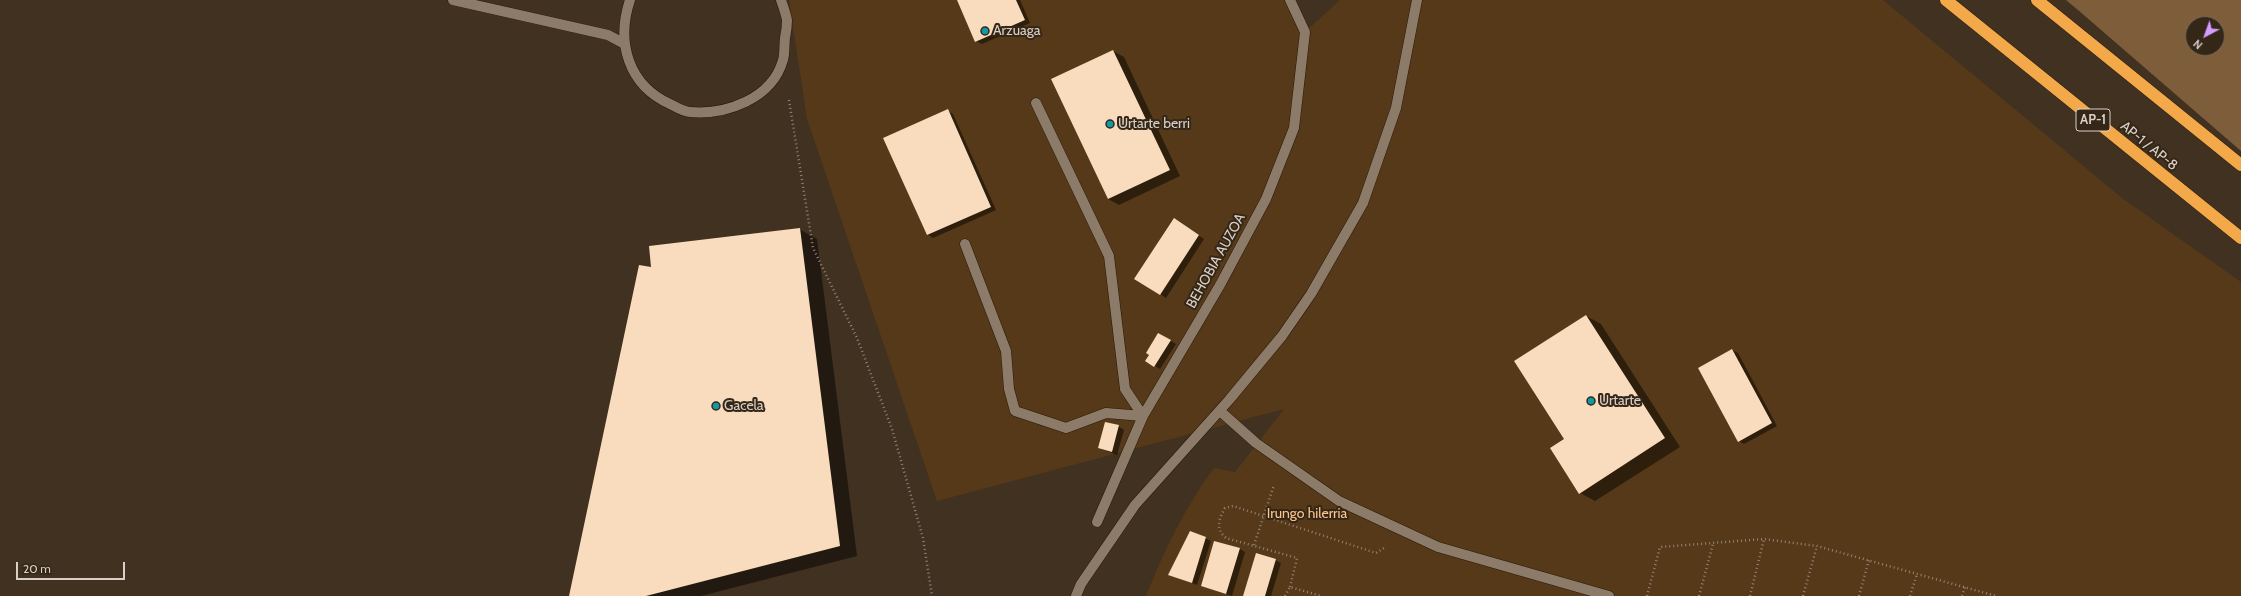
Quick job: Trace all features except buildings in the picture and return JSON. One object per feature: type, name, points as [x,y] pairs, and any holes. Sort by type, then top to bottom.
[{"type":"highway","name":"AP-1 / AP-8","points":[[1946,0],[2241,238]]},
{"type":"highway","points":[[2037,0],[2241,165]]},
{"type":"street","points":[[453,0],[608,35],[624,43]]},
{"type":"street","points":[[630,0],[624,18],[624,43],[631,66],[642,84],[658,99],[688,112],[719,112],[752,100],[773,78],[783,60],[787,20],[781,0]]},
{"type":"street","name":"BEHOBIA AUZOA","points":[[1097,522],[1143,416],[1220,285],[1266,199],[1294,128],[1305,32],[1290,0]]},
{"type":"street","points":[[1076,596],[1081,584],[1135,505],[1220,411],[1282,336],[1311,294],[1364,203],[1396,108],[1417,0]]},
{"type":"street","points":[[1036,103],[1109,256],[1125,389],[1143,416]]},
{"type":"street","points":[[965,244],[1006,351],[1009,389],[1015,412],[1066,428],[1106,413],[1143,416]]},
{"type":"street","points":[[1220,411],[1256,443],[1339,501],[1438,547],[1609,596]]},
{"type":"path","points":[[783,60],[813,248],[857,338],[892,429],[923,538],[932,596]]},
{"type":"path","points":[[1254,545],[1273,487]]},
{"type":"path","points":[[1285,596],[1290,587],[1297,558],[1226,538],[1221,534],[1218,527],[1221,515],[1225,508],[1233,506],[1376,553],[1386,547],[1394,527]]},
{"type":"path","points":[[1750,596],[1764,539]]},
{"type":"path","points":[[1647,596],[1660,547],[1764,539],[1817,546],[1996,596]]},
{"type":"path","points":[[1699,596],[1713,544]]},
{"type":"path","points":[[1803,596],[1817,546]]},
{"type":"path","points":[[1858,596],[1869,560]]},
{"type":"path","points":[[1910,596],[1917,574]]},
{"type":"path","points":[[1290,587],[1321,596]]},
{"type":"path","points":[[1962,596],[1965,587]]},
{"type":"green space","name":"Irungo hilerria","points":[[789,0],[1284,0],[1305,32],[1340,0],[1883,0],[2122,198],[2241,282],[2241,596],[1146,596],[1160,562],[1184,514],[1214,468],[1235,472],[1284,409],[937,501],[807,119]]},
{"type":"shaded area","points":[[2066,0],[2241,0],[2241,151]]},
{"type":"place","name":"Arzuaga","points":[[985,31]]},
{"type":"place","name":"Urtarte berri","points":[[1110,124]]},
{"type":"place","name":"Urtarte","points":[[1591,401]]},
{"type":"place","name":"Gacela","points":[[716,406]]}]
